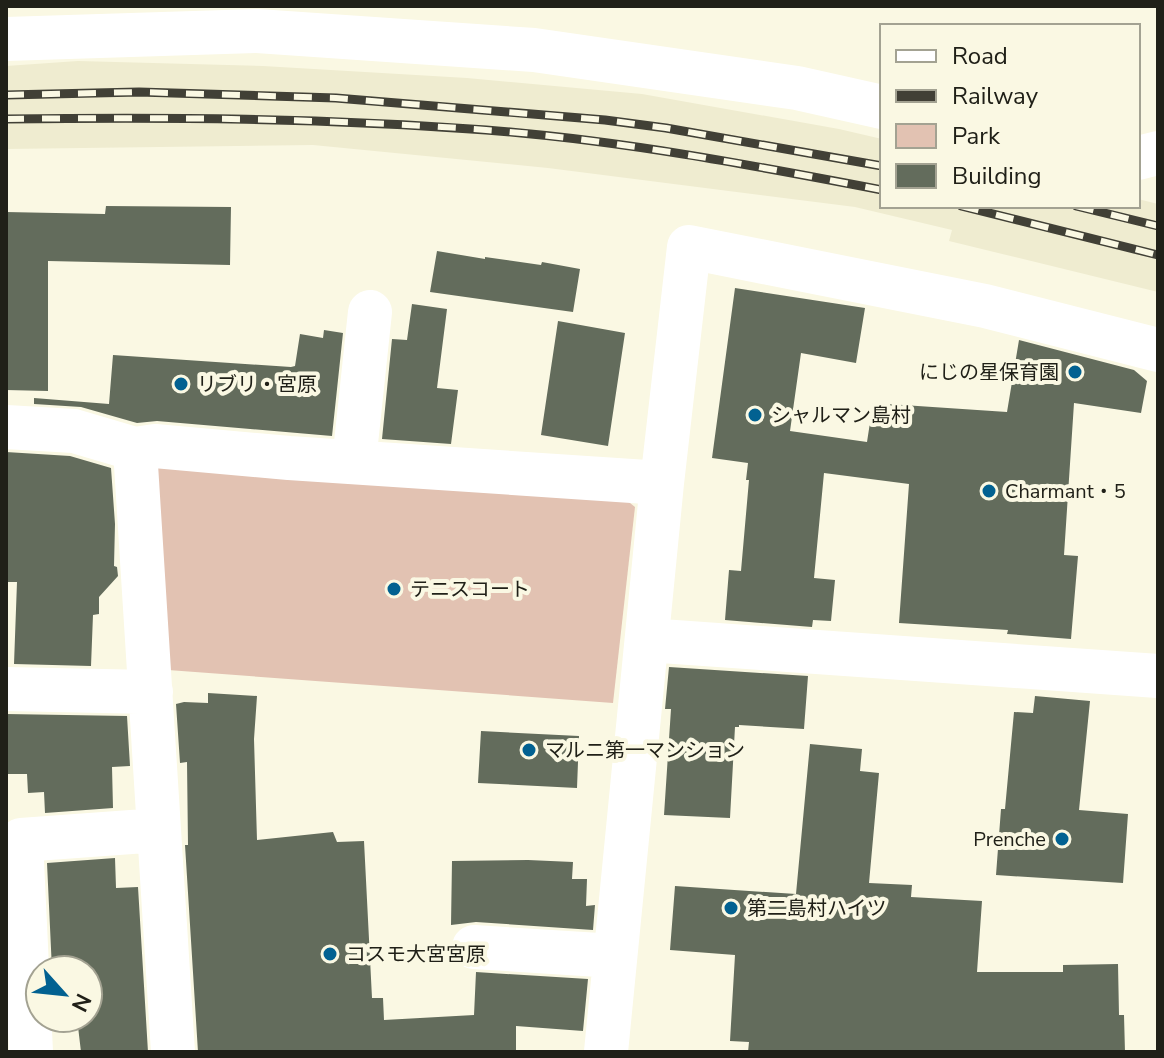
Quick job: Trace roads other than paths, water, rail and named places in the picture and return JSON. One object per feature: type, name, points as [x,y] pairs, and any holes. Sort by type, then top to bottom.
[{"type":"street","points":[[6,39],[257,18],[534,50],[797,88],[880,107]]},
{"type":"street","points":[[606,1052],[662,483],[689,247],[985,306],[1158,350]]},
{"type":"street","points":[[354,462],[370,312]]},
{"type":"street","points":[[6,427],[74,431],[135,449],[155,446],[662,483]]},
{"type":"street","points":[[135,449],[173,1052]]},
{"type":"street","points":[[647,640],[1158,676]]},
{"type":"street","points":[[6,689],[151,692]]},
{"type":"street","points":[[31,1052],[21,840],[159,830]]},
{"type":"street","points":[[474,947],[615,956]]},
{"type":"railway","points":[[6,95],[139,92],[336,98],[605,120],[880,166]]},
{"type":"railway","points":[[6,119],[246,119],[536,134],[734,163],[880,190]]},
{"type":"railway","points":[[969,208],[1158,255]]},
{"type":"railway","points":[[1084,208],[1158,226]]},
{"type":"place","name":"にじの星保育園","points":[[1075,372]]},
{"type":"place","name":"リブリ・宮原","points":[[181,384]]},
{"type":"place","name":"シャルマン島村","points":[[755,415]]},
{"type":"place","name":"Charmant・5","points":[[989,491]]},
{"type":"place","name":"テニスコート","points":[[394,589]]},
{"type":"place","name":"マルニ第一マンション","points":[[529,750]]},
{"type":"place","name":"Prenche","points":[[1062,839]]},
{"type":"place","name":"第二島村ハイツ","points":[[731,908]]},
{"type":"place","name":"コスモ大宮宮原","points":[[330,954]]}]
